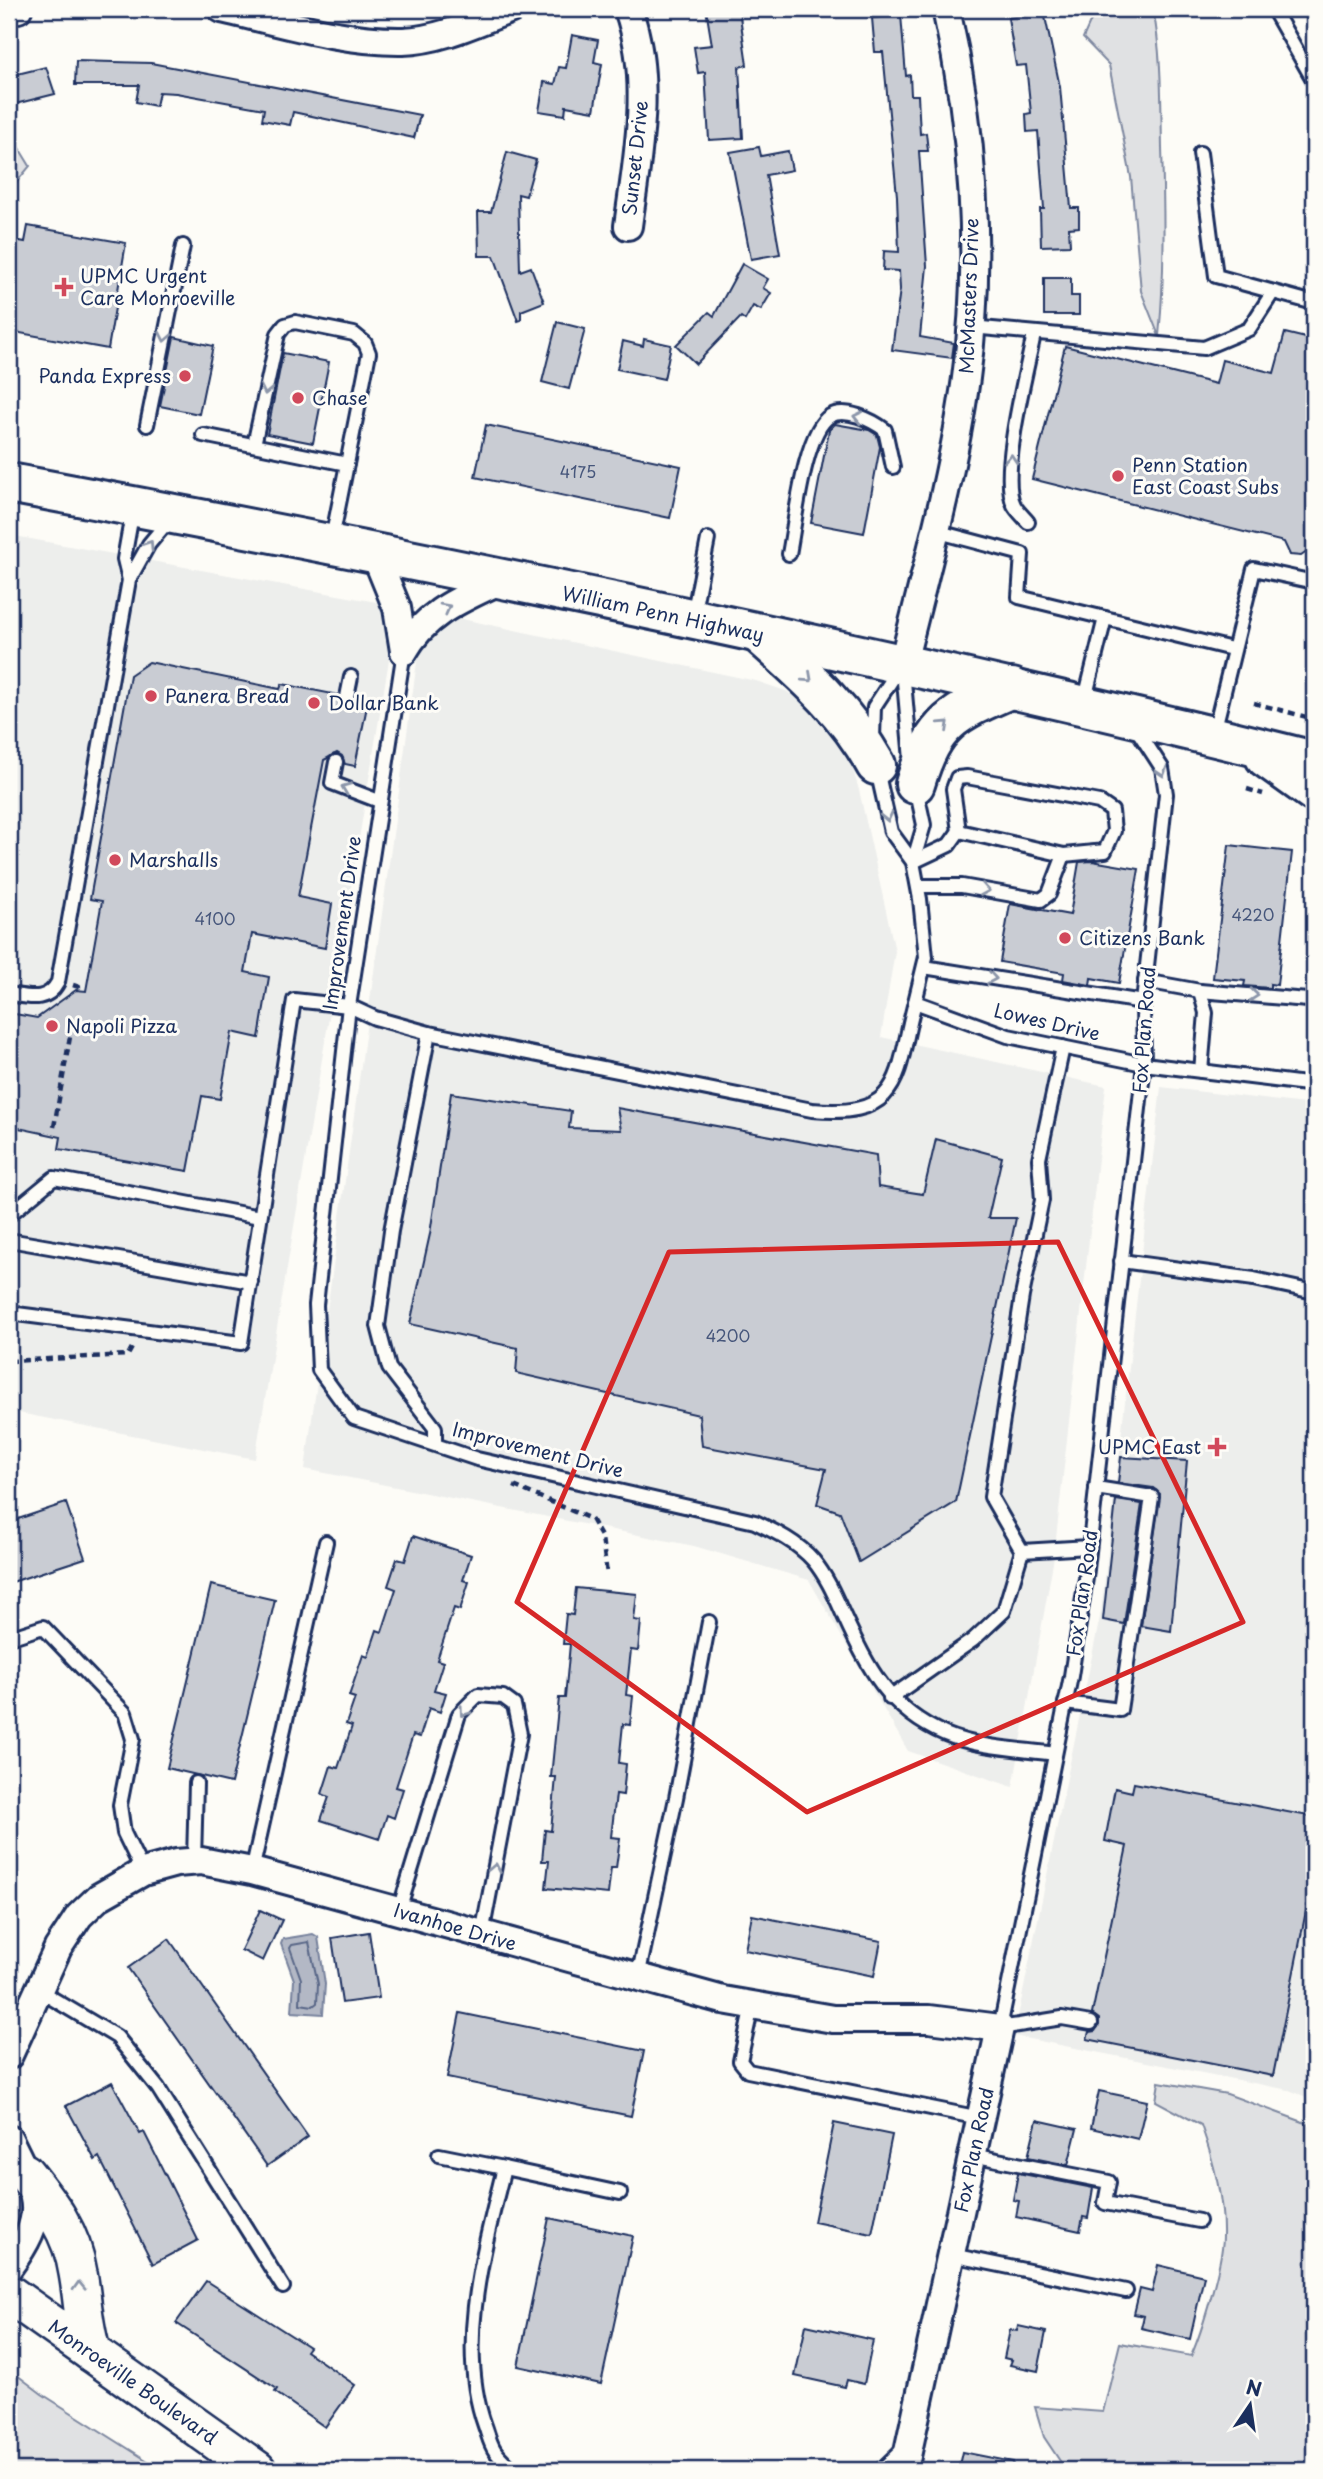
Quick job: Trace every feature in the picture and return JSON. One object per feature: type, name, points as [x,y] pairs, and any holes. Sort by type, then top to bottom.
[{"type":"highway","name":"William Penn Highway","points":[[9,483],[375,554],[903,663],[1314,761]]},
{"type":"highway","points":[[757,633],[836,705],[876,765]]},
{"type":"highway","points":[[915,785],[927,747],[941,727],[971,706],[1012,688]]},
{"type":"highway","points":[[1229,740],[1314,792]]},
{"type":"main road","points":[[25,2174],[55,2210],[69,2240],[79,2274],[82,2317],[92,2353]]},
{"type":"main road","name":"Monroeville Boulevard","points":[[9,2294],[257,2470]]},
{"type":"street","points":[[9,11],[18,9]]},
{"type":"street","points":[[222,9],[351,37],[404,41],[454,31],[511,9]]},
{"type":"street","name":"Sunset Drive","points":[[628,9],[636,32],[644,107],[628,226]]},
{"type":"street","name":"McMasters Drive","points":[[903,663],[960,421],[971,327],[973,262],[970,175],[959,76],[946,9]]},
{"type":"street","points":[[375,554],[397,608],[404,652]]},
{"type":"street","points":[[404,652],[418,628],[435,613],[501,580]]},
{"type":"street","name":"Ivanhoe Drive","points":[[9,2055],[58,1948],[79,1916],[99,1897],[143,1872],[194,1861],[252,1871],[752,2006],[833,2019],[929,2020],[1000,2028]]},
{"type":"street","name":"Fox Plan Road","points":[[904,2470],[1000,2028]]},
{"type":"street","points":[[9,2139],[36,2203],[35,2224],[9,2267]]},
{"type":"lane","points":[[1273,9],[1314,81]]},
{"type":"lane","points":[[1200,153],[1216,276],[1314,303]]},
{"type":"lane","points":[[147,425],[183,246]]},
{"type":"lane","points":[[971,327],[1205,348],[1250,329],[1273,292]]},
{"type":"lane","points":[[254,446],[278,334],[285,326],[295,322],[354,334],[365,343],[369,353],[330,545]]},
{"type":"lane","points":[[1028,522],[1014,504],[1010,477],[1012,449],[1034,334]]},
{"type":"lane","points":[[789,554],[809,452],[820,426],[830,416],[841,413],[873,421],[885,430],[893,467]]},
{"type":"lane","points":[[203,435],[347,464]]},
{"type":"lane","points":[[129,580],[124,559],[133,506]]},
{"type":"lane","points":[[9,994],[42,997],[54,989],[58,982],[129,580],[149,544],[175,514]]},
{"type":"lane","points":[[934,531],[1022,554],[1019,597],[1232,649]]},
{"type":"lane","points":[[692,619],[708,539]]},
{"type":"lane","points":[[1229,740],[1232,649],[1254,569],[1314,582]]},
{"type":"lane","points":[[1084,705],[1105,618]]},
{"type":"lane","name":"Improvement Drive","points":[[404,652],[349,1006],[316,1305],[319,1370],[354,1418],[477,1459],[755,1522],[787,1538],[811,1558],[828,1579],[870,1668],[890,1698],[917,1719],[946,1735],[984,1745],[1055,1754]]},
{"type":"lane","points":[[9,1313],[241,1343],[294,1000],[349,1006],[375,1018],[429,1033],[812,1110],[835,1112],[866,1108],[889,1093],[898,1074],[924,967],[926,944],[913,862],[891,832],[876,765],[874,707],[903,663]]},
{"type":"lane","points":[[903,663],[915,785],[924,825],[913,862]]},
{"type":"lane","points":[[347,697],[351,677]]},
{"type":"lane","name":"Fox Plan Road","points":[[1000,2028],[1065,1703],[1089,1547],[1144,1064],[1143,1002],[1167,794],[1162,768],[1126,715]]},
{"type":"lane","points":[[336,762],[332,783],[379,801]]},
{"type":"lane","points":[[913,862],[949,845],[959,831],[953,789],[957,778],[967,777],[1099,802],[1112,811],[1114,831],[1105,850],[1064,855],[959,831]]},
{"type":"lane","points":[[918,886],[962,886],[1041,900],[1049,894],[1064,855]]},
{"type":"lane","points":[[924,967],[1143,1002]]},
{"type":"lane","points":[[1146,981],[1200,991],[1308,1000]]},
{"type":"lane","points":[[1200,991],[1206,1013],[1201,1071]]},
{"type":"lane","name":"Lowes Drive","points":[[915,1002],[993,1031],[1063,1047],[1144,1064],[1314,1086]]},
{"type":"lane","points":[[429,1033],[391,1231],[378,1326],[388,1368],[435,1428],[435,1444]]},
{"type":"lane","points":[[890,1698],[973,1640],[1004,1611],[1022,1551],[991,1497],[1022,1296],[1042,1200],[1039,1159],[1063,1047]]},
{"type":"lane","points":[[9,1215],[54,1178],[260,1217]]},
{"type":"lane","points":[[9,1240],[251,1282]]},
{"type":"lane","points":[[1121,1261],[1254,1279],[1314,1292]]},
{"type":"lane","points":[[1065,1703],[1120,1710],[1152,1497],[1096,1488]]},
{"type":"lane","points":[[252,1871],[326,1542]]},
{"type":"lane","points":[[1022,1551],[1089,1547]]},
{"type":"lane","points":[[638,1977],[676,1798],[709,1622]]},
{"type":"lane","points":[[9,1638],[43,1627],[125,1713],[134,1739],[120,1805],[124,1833],[143,1872]]},
{"type":"lane","points":[[9,1678],[9,1688]]},
{"type":"lane","points":[[399,1910],[460,1714],[478,1695],[503,1697],[514,1705],[520,1734],[482,1935]]},
{"type":"lane","points":[[194,1861],[196,1783]]},
{"type":"lane","points":[[38,1990],[117,2037],[158,2088],[283,2287]]},
{"type":"lane","points":[[752,2006],[740,2061],[748,2071],[980,2118]]},
{"type":"lane","points":[[1000,2028],[1062,2018],[1091,2022]]},
{"type":"lane","points":[[439,2155],[620,2193]]},
{"type":"lane","points":[[972,2155],[1108,2182],[1105,2203],[1199,2221]]},
{"type":"lane","points":[[504,2168],[489,2230],[476,2310],[474,2369],[479,2409],[494,2450],[513,2470]]},
{"type":"lane","points":[[951,2255],[1126,2291]]},
{"type":"lane","points":[[881,2470],[910,2442]]},
{"type":"path","points":[[1254,703],[1314,719]]},
{"type":"path","points":[[54,1127],[70,1037]]},
{"type":"path","points":[[9,1361],[128,1355],[141,1329]]},
{"type":"path","points":[[509,1485],[591,1519],[603,1538],[607,1574]]},
{"type":"highlighted area","points":[[1058,1242],[1243,1622],[807,1812],[517,1602],[669,1252]]},
{"type":"shaded area","points":[[1096,9],[1153,9],[1160,78],[1163,195],[1159,336],[1141,291],[1131,177],[1109,65],[1083,38]]},
{"type":"shaded area","points":[[16,143],[30,166],[15,184],[9,185],[9,144]]},
{"type":"shaded area","points":[[9,535],[398,606],[255,1459],[9,1411]]},
{"type":"shaded area","points":[[424,611],[756,681],[786,691],[813,711],[835,734],[850,760],[859,790],[895,951],[881,1037],[1106,1086],[1054,1557],[1013,1787],[908,1751],[809,1580],[694,1546],[305,1469]]},
{"type":"shaded area","name":"UPMC East","points":[[1161,1087],[1314,1105],[1314,2100],[1289,2090],[1014,2036],[1101,1612]]},
{"type":"shaded area","points":[[1159,2082],[1227,2094],[1314,2126],[1314,2470],[1066,2470],[1044,2437],[1035,2407],[1103,2412],[1120,2343],[1191,2356],[1201,2331],[1222,2247],[1220,2194],[1201,2125],[1156,2101]]},
{"type":"shaded area","points":[[9,2369],[42,2394],[162,2470],[9,2470]]},
{"type":"water","points":[[313,1934],[318,1937],[325,1984],[323,2014],[292,2012],[294,1980],[281,1944],[283,1939]]},
{"type":"building","points":[[706,9],[739,9],[747,65],[739,67],[743,138],[709,140],[705,72],[698,73],[694,47],[712,45]]},
{"type":"building","points":[[1044,12],[1060,87],[1071,208],[1079,208],[1079,227],[1069,228],[1070,245],[1041,246],[1040,209],[1044,209],[1038,131],[1027,132],[1026,114],[1031,113],[1026,65],[1016,66],[1008,18]]},
{"type":"building","points":[[901,15],[906,76],[910,75],[911,95],[918,95],[920,134],[926,133],[928,151],[919,151],[927,266],[920,337],[954,343],[952,358],[892,350],[900,289],[899,271],[883,270],[884,251],[899,252],[897,196],[883,52],[875,52],[872,18]]},
{"type":"building","points":[[572,35],[598,40],[594,62],[602,64],[594,111],[566,106],[565,115],[539,111],[544,82],[555,84],[559,67],[566,68]]},
{"type":"building","points":[[76,61],[151,63],[420,115],[414,138],[293,112],[290,125],[262,120],[264,109],[176,93],[159,92],[156,106],[136,102],[139,85],[75,85]]},
{"type":"building","points":[[46,67],[55,94],[15,104],[9,76]]},
{"type":"building","points":[[759,147],[761,156],[788,151],[792,170],[766,175],[780,254],[751,259],[730,152]]},
{"type":"building","points":[[507,152],[536,160],[526,196],[518,194],[520,271],[531,267],[544,302],[521,311],[521,320],[518,321],[494,256],[479,256],[478,212],[491,212]]},
{"type":"building","name":"UPMC Urgent Care Monroeville","points":[[28,226],[126,243],[108,349],[9,331],[9,239],[25,242]]},
{"type":"building","points":[[742,264],[768,279],[763,288],[771,293],[761,310],[753,306],[745,320],[741,317],[696,364],[676,345],[709,312],[714,316]]},
{"type":"building","points":[[1044,278],[1071,278],[1071,296],[1079,296],[1079,315],[1044,315]]},
{"type":"building","points":[[557,322],[585,329],[569,389],[542,382]]},
{"type":"building","points":[[1285,333],[1314,340],[1314,547],[1301,556],[1290,555],[1284,542],[1032,479],[1065,346],[1216,384],[1222,360],[1274,373]]},
{"type":"building","name":"Panda Express","points":[[174,337],[213,346],[199,414],[160,406]]},
{"type":"building","points":[[644,339],[671,345],[664,379],[617,369],[623,341],[643,346]]},
{"type":"building","name":"Chase","points":[[283,353],[329,362],[313,443],[267,434]]},
{"type":"building","points":[[835,424],[869,430],[877,435],[880,447],[864,533],[811,523],[829,430]]},
{"type":"building","points":[[486,425],[681,466],[670,518],[475,477]]},
{"type":"building","points":[[149,662],[280,689],[282,684],[338,695],[341,703],[346,706],[356,699],[368,701],[355,766],[345,764],[342,756],[337,753],[324,760],[298,897],[332,904],[325,948],[252,934],[245,972],[269,977],[259,1038],[232,1032],[220,1099],[202,1096],[188,1171],[59,1149],[61,1137],[9,1126],[9,1013],[37,1018],[76,990],[86,991],[102,901],[90,899],[130,675]]},
{"type":"building","points":[[1229,845],[1292,852],[1277,985],[1270,984],[1270,988],[1244,986],[1245,981],[1213,978]]},
{"type":"building","name":"Citizens Bank","points":[[1092,861],[1139,869],[1119,983],[1091,978],[1090,985],[1063,980],[1064,973],[1000,962],[1010,904],[1070,915],[1079,862]]},
{"type":"building","points":[[451,1093],[571,1111],[569,1128],[621,1130],[617,1108],[876,1155],[878,1187],[923,1194],[936,1139],[1002,1157],[988,1218],[1016,1218],[956,1502],[859,1562],[840,1512],[817,1504],[826,1469],[702,1446],[699,1415],[516,1373],[518,1348],[410,1324],[430,1234]]},
{"type":"building","points":[[1121,1457],[1187,1461],[1171,1631],[1141,1626],[1160,1494],[1153,1488],[1118,1483]]},
{"type":"building","points":[[1116,1500],[1142,1504],[1124,1624],[1103,1620]]},
{"type":"building","points":[[66,1503],[85,1558],[9,1583],[9,1522]]},
{"type":"building","points":[[413,1536],[471,1555],[463,1580],[469,1582],[460,1610],[454,1608],[437,1660],[443,1662],[434,1690],[446,1693],[440,1712],[429,1708],[420,1737],[413,1735],[396,1787],[403,1789],[394,1818],[387,1815],[379,1839],[321,1820],[329,1797],[322,1794],[331,1766],[338,1768],[352,1726],[346,1724],[355,1698],[349,1696],[363,1655],[368,1657],[377,1630],[382,1632],[396,1589],[388,1586],[397,1559],[405,1561]]},
{"type":"building","points":[[211,1585],[275,1600],[231,1783],[167,1768]]},
{"type":"building","points":[[576,1588],[637,1594],[634,1620],[641,1621],[638,1651],[631,1650],[626,1695],[633,1696],[630,1725],[623,1724],[619,1763],[626,1764],[623,1795],[616,1794],[611,1837],[620,1838],[616,1868],[611,1868],[608,1894],[546,1888],[549,1861],[542,1861],[545,1830],[551,1831],[556,1777],[551,1777],[559,1698],[565,1698],[570,1644],[563,1644],[566,1614],[573,1615]]},
{"type":"building","points":[[1134,1783],[1314,1817],[1314,1871],[1273,2076],[1087,2039],[1089,2032],[1095,2031],[1099,2025],[1099,2019],[1092,2014],[1127,1846],[1105,1841],[1115,1788],[1132,1792]]},
{"type":"building","points":[[260,1910],[282,1920],[263,1961],[241,1950]]},
{"type":"building","points":[[752,1915],[881,1941],[874,1976],[745,1950]]},
{"type":"building","points":[[369,1932],[379,1998],[342,2003],[332,1938]]},
{"type":"building","points":[[169,1939],[308,2137],[267,2166],[128,1968]]},
{"type":"building","points":[[460,2013],[644,2051],[631,2116],[447,2078]]},
{"type":"building","points":[[112,2082],[140,2134],[144,2132],[198,2240],[153,2264],[99,2157],[95,2160],[66,2106]]},
{"type":"building","points":[[1099,2091],[1147,2101],[1138,2139],[1091,2128]]},
{"type":"building","points":[[1037,2120],[1077,2129],[1068,2165],[1028,2157]]},
{"type":"building","points":[[834,2123],[892,2135],[872,2234],[814,2222]]},
{"type":"building","points":[[1018,2173],[1093,2188],[1088,2218],[1083,2217],[1080,2231],[1016,2217],[1019,2201],[1013,2200]]},
{"type":"building","points":[[549,2218],[633,2236],[601,2384],[518,2366]]},
{"type":"building","points":[[1158,2265],[1204,2276],[1190,2339],[1141,2328],[1144,2316],[1134,2314],[1140,2289],[1152,2292]]},
{"type":"building","points":[[206,2281],[309,2347],[306,2351],[355,2385],[325,2427],[275,2392],[277,2389],[176,2323]]},
{"type":"building","points":[[806,2325],[873,2340],[864,2384],[847,2380],[845,2387],[795,2376]]},
{"type":"building","points":[[1018,2326],[1046,2332],[1038,2371],[1010,2365],[1012,2360],[1004,2358],[1010,2330],[1017,2331]]},
{"type":"building","points":[[962,2452],[1013,2462],[1012,2470],[958,2470]]},
{"type":"place","name":"UPMC Urgent Care Monroeville","points":[[64,287]]},
{"type":"place","name":"Panda Express","points":[[185,376]]},
{"type":"place","name":"Chase","points":[[298,398]]},
{"type":"place","name":"Penn Station East Coast Subs","points":[[1118,476]]},
{"type":"place","name":"Panera Bread","points":[[151,696]]},
{"type":"place","name":"Dollar Bank","points":[[314,703]]},
{"type":"place","name":"Marshalls","points":[[115,860]]},
{"type":"place","name":"Citizens Bank","points":[[1065,938]]},
{"type":"place","name":"Napoli Pizza","points":[[52,1026]]},
{"type":"place","name":"UPMC East","points":[[1217,1447]]}]
